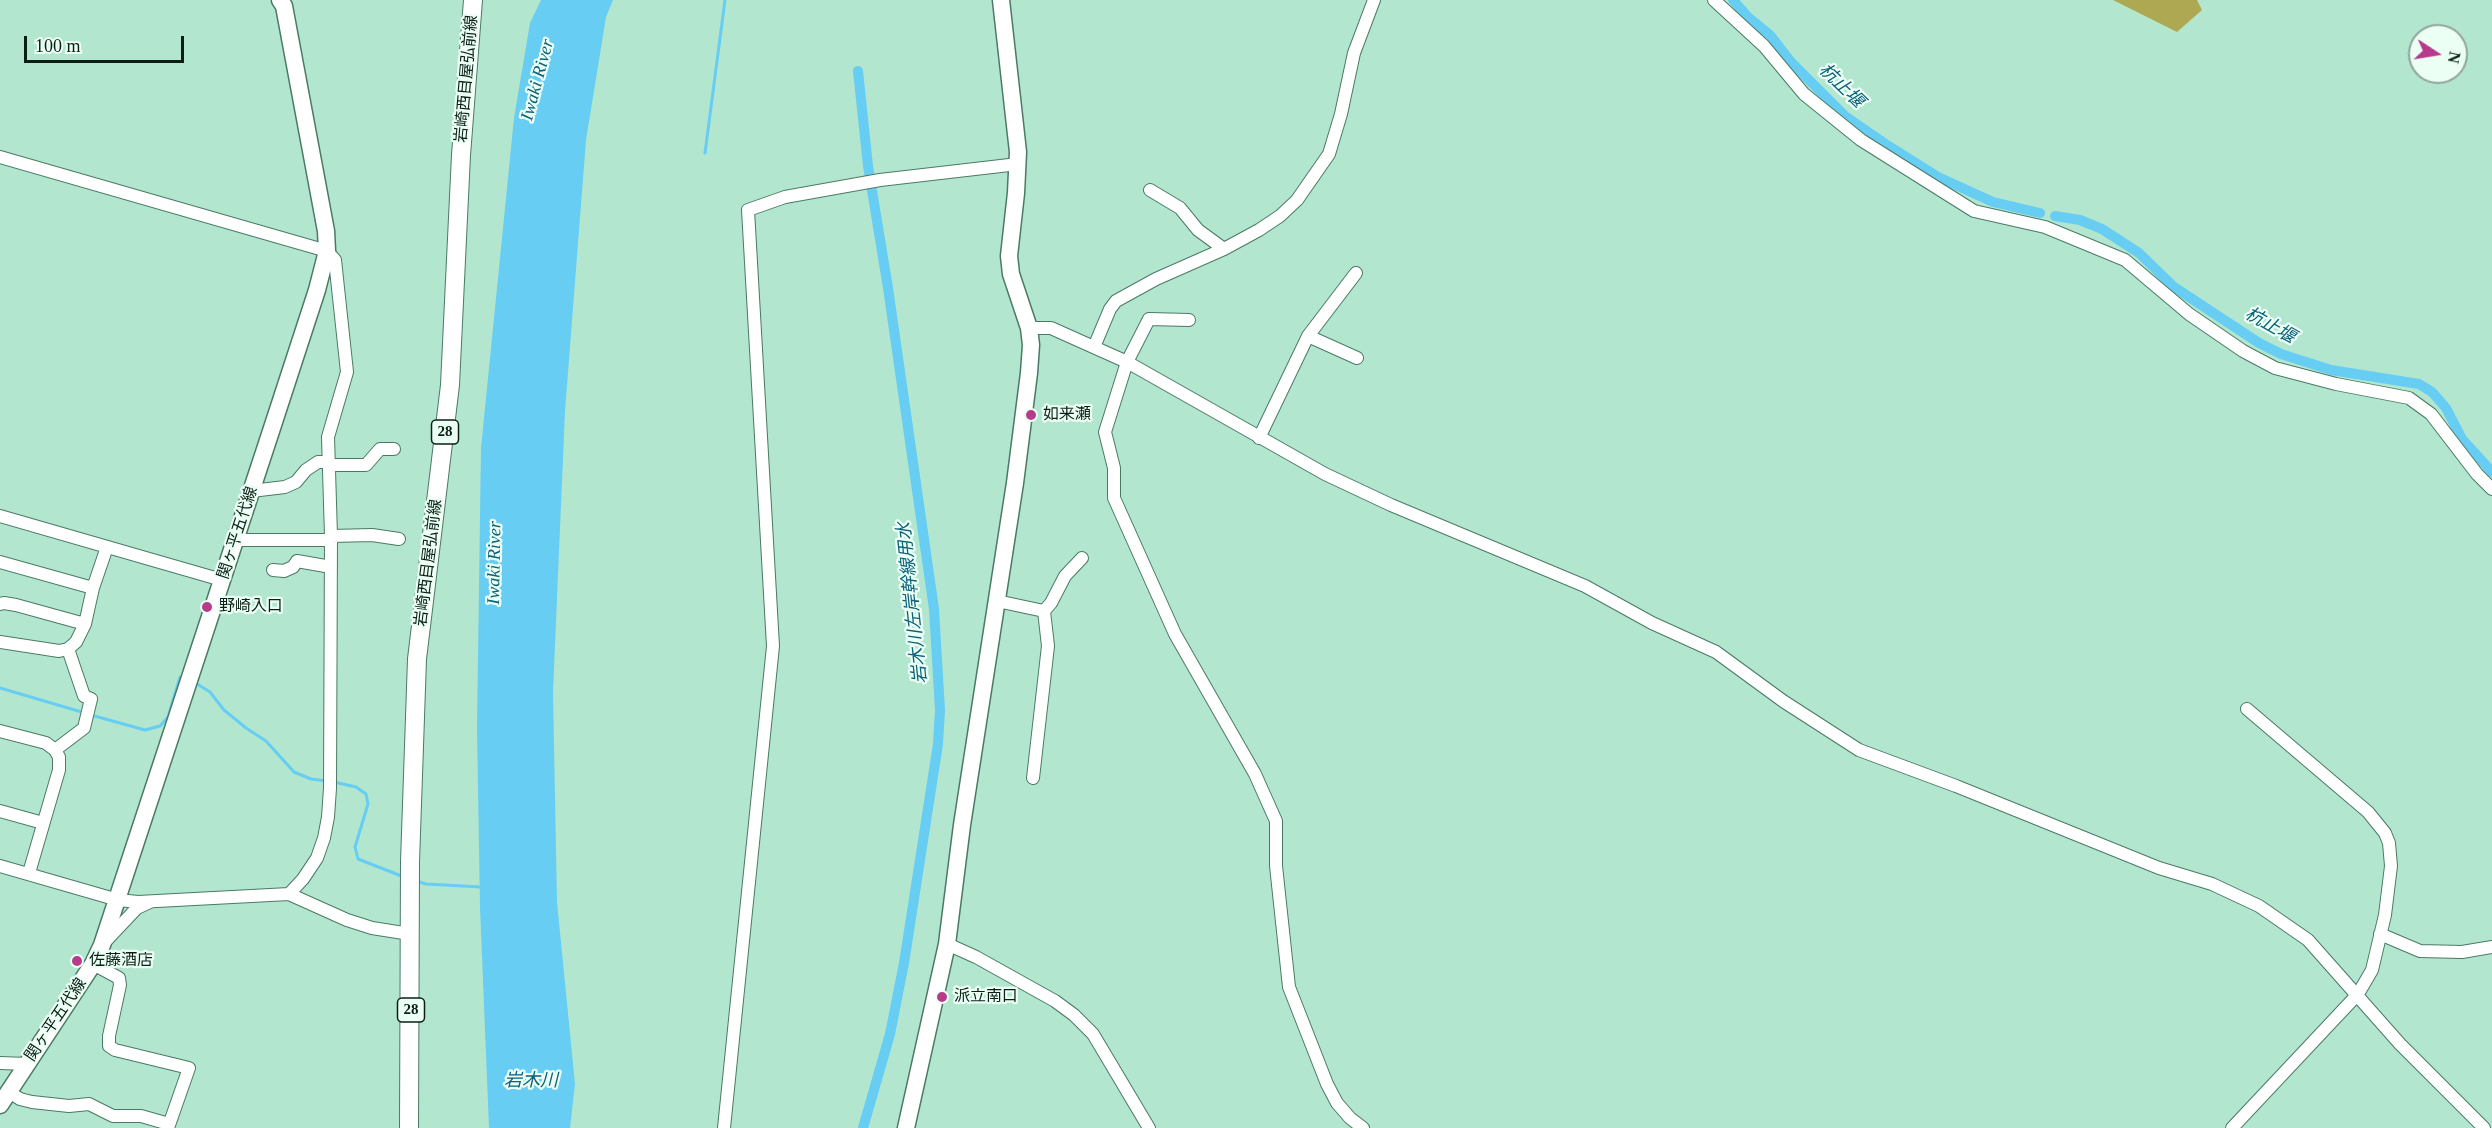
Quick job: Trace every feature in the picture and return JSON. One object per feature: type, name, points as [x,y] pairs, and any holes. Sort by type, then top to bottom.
[{"type":"main road","name":"関ヶ平五代線","points":[[4,1098],[93,964],[102,945],[317,290],[327,251],[326,231],[284,6],[280,0]]},
{"type":"main road","name":"岩崎西目屋弘前線","points":[[409,1128],[410,862],[417,659],[450,385],[461,155],[473,0]]},
{"type":"main road","points":[[906,1128],[947,944],[962,825],[1029,373],[1031,345],[1029,327],[1011,274],[1009,256],[1018,164],[1001,0]]},
{"type":"street","points":[[1094,346],[1110,309],[1116,301],[1156,279],[1224,249],[1280,216],[1297,200],[1329,154],[1341,114],[1354,53],[1374,0]]},
{"type":"street","points":[[1714,0],[1764,46],[1804,94],[1861,140],[1974,211],[2045,227],[2125,260],[2189,314],[2242,351],[2275,368],[2336,384],[2409,398],[2431,414],[2477,474],[2492,489]]},
{"type":"street","points":[[0,157],[327,251],[335,260],[347,372],[328,437],[331,538],[330,788],[324,838],[317,858],[289,894]]},
{"type":"street","points":[[724,1128],[773,646],[748,210],[785,197],[880,180],[1018,164]]},
{"type":"street","points":[[1150,190],[1180,208],[1198,230],[1224,249]]},
{"type":"street","points":[[1258,438],[1308,336],[1356,273]]},
{"type":"street","points":[[1189,320],[1149,319],[1127,362],[1105,432],[1114,468],[1114,498],[1175,634],[1255,774],[1276,821],[1276,866],[1289,987],[1327,1084],[1337,1103],[1350,1118],[1363,1128]]},
{"type":"street","points":[[1029,327],[1051,328],[1094,346],[1127,362],[1325,474],[1391,506],[1585,586],[1652,623],[1716,652],[1783,701],[1859,750],[1956,786],[2159,868],[2212,884],[2259,906],[2308,940],[2400,1044],[2484,1128]]},
{"type":"street","points":[[1308,336],[1357,358]]},
{"type":"street","points":[[251,491],[285,487],[296,482],[306,470],[318,462],[366,465],[380,449],[394,448]]},
{"type":"street","points":[[0,516],[222,580]]},
{"type":"street","points":[[235,540],[372,535],[399,539]]},
{"type":"street","points":[[0,642],[59,651],[68,650],[76,642],[85,624],[93,588],[107,547]]},
{"type":"street","points":[[1033,778],[1048,646],[1044,611],[1051,603],[1065,576],[1082,558]]},
{"type":"street","points":[[273,570],[284,571],[293,567],[297,561],[331,567]]},
{"type":"street","points":[[0,562],[93,588]]},
{"type":"street","points":[[997,601],[1044,611]]},
{"type":"street","points":[[0,604],[16,605],[85,624]]},
{"type":"street","points":[[55,750],[84,728],[91,699],[84,696],[68,650]]},
{"type":"street","points":[[2232,1128],[2358,994],[2372,970],[2391,866],[2389,843],[2385,833],[2368,812],[2247,709]]},
{"type":"street","points":[[0,731],[46,743],[55,750],[59,757],[59,770],[29,873]]},
{"type":"street","points":[[0,811],[43,823]]},
{"type":"street","points":[[0,866],[118,900],[151,901],[289,894],[355,923],[410,934]]},
{"type":"street","points":[[102,945],[137,908],[151,901]]},
{"type":"street","points":[[2380,934],[2420,951],[2462,952],[2492,947]]},
{"type":"street","points":[[947,944],[976,957],[1055,1001],[1074,1015],[1093,1034],[1149,1128]]},
{"type":"street","points":[[4,1098],[69,1106],[89,1104],[113,1116],[141,1116],[169,1126],[189,1068],[114,1050],[109,1046],[119,978],[93,964]]},
{"type":"street","points":[[0,1063],[27,1064]]},
{"type":"shaded area","points":[[2113,0],[2197,0],[2202,10],[2177,32]]},
{"type":"water","name":"岩木川","points":[[541,0],[613,0],[606,17],[586,140],[565,411],[553,692],[557,902],[575,1084],[570,1128],[489,1128],[480,907],[477,727],[481,448],[514,118],[530,23]]},
{"type":"waterway","points":[[705,153],[725,0]]},
{"type":"waterway","name":"杭止堰","points":[[1733,0],[1748,17],[1770,35],[1791,62],[1845,116],[1938,177],[1993,202],[2040,213]]},
{"type":"waterway","name":"岩木川左岸幹線用水","points":[[858,71],[868,166],[888,288],[934,609],[940,710],[938,744],[904,963],[890,1034],[863,1128]]},
{"type":"waterway","name":"杭止堰","points":[[2055,216],[2080,220],[2102,229],[2139,253],[2174,287],[2259,343],[2281,354],[2331,370],[2419,384],[2432,392],[2446,408],[2462,439],[2492,472]]},
{"type":"waterway","points":[[91,715],[145,730],[160,726],[168,717],[180,677],[185,679]]},
{"type":"waterway","points":[[194,682],[210,692],[224,710],[266,741],[294,772],[311,779],[327,781]]},
{"type":"waterway","points":[[0,688],[85,713]]},
{"type":"waterway","points":[[334,782],[356,787],[366,794],[368,804],[355,847],[358,859],[404,877]]},
{"type":"waterway","points":[[416,881],[426,884],[481,887]]},
{"type":"place","name":"如来瀬","points":[[1031,415]]},
{"type":"place","name":"野崎入口","points":[[207,607]]},
{"type":"place","name":"佐藤酒店","points":[[77,961]]},
{"type":"place","name":"派立南口","points":[[942,997]]},
{"type":"water label","name":"Iwaki River","points":[[538,80]]},
{"type":"water label","name":"Iwaki River","points":[[495,563]]}]
